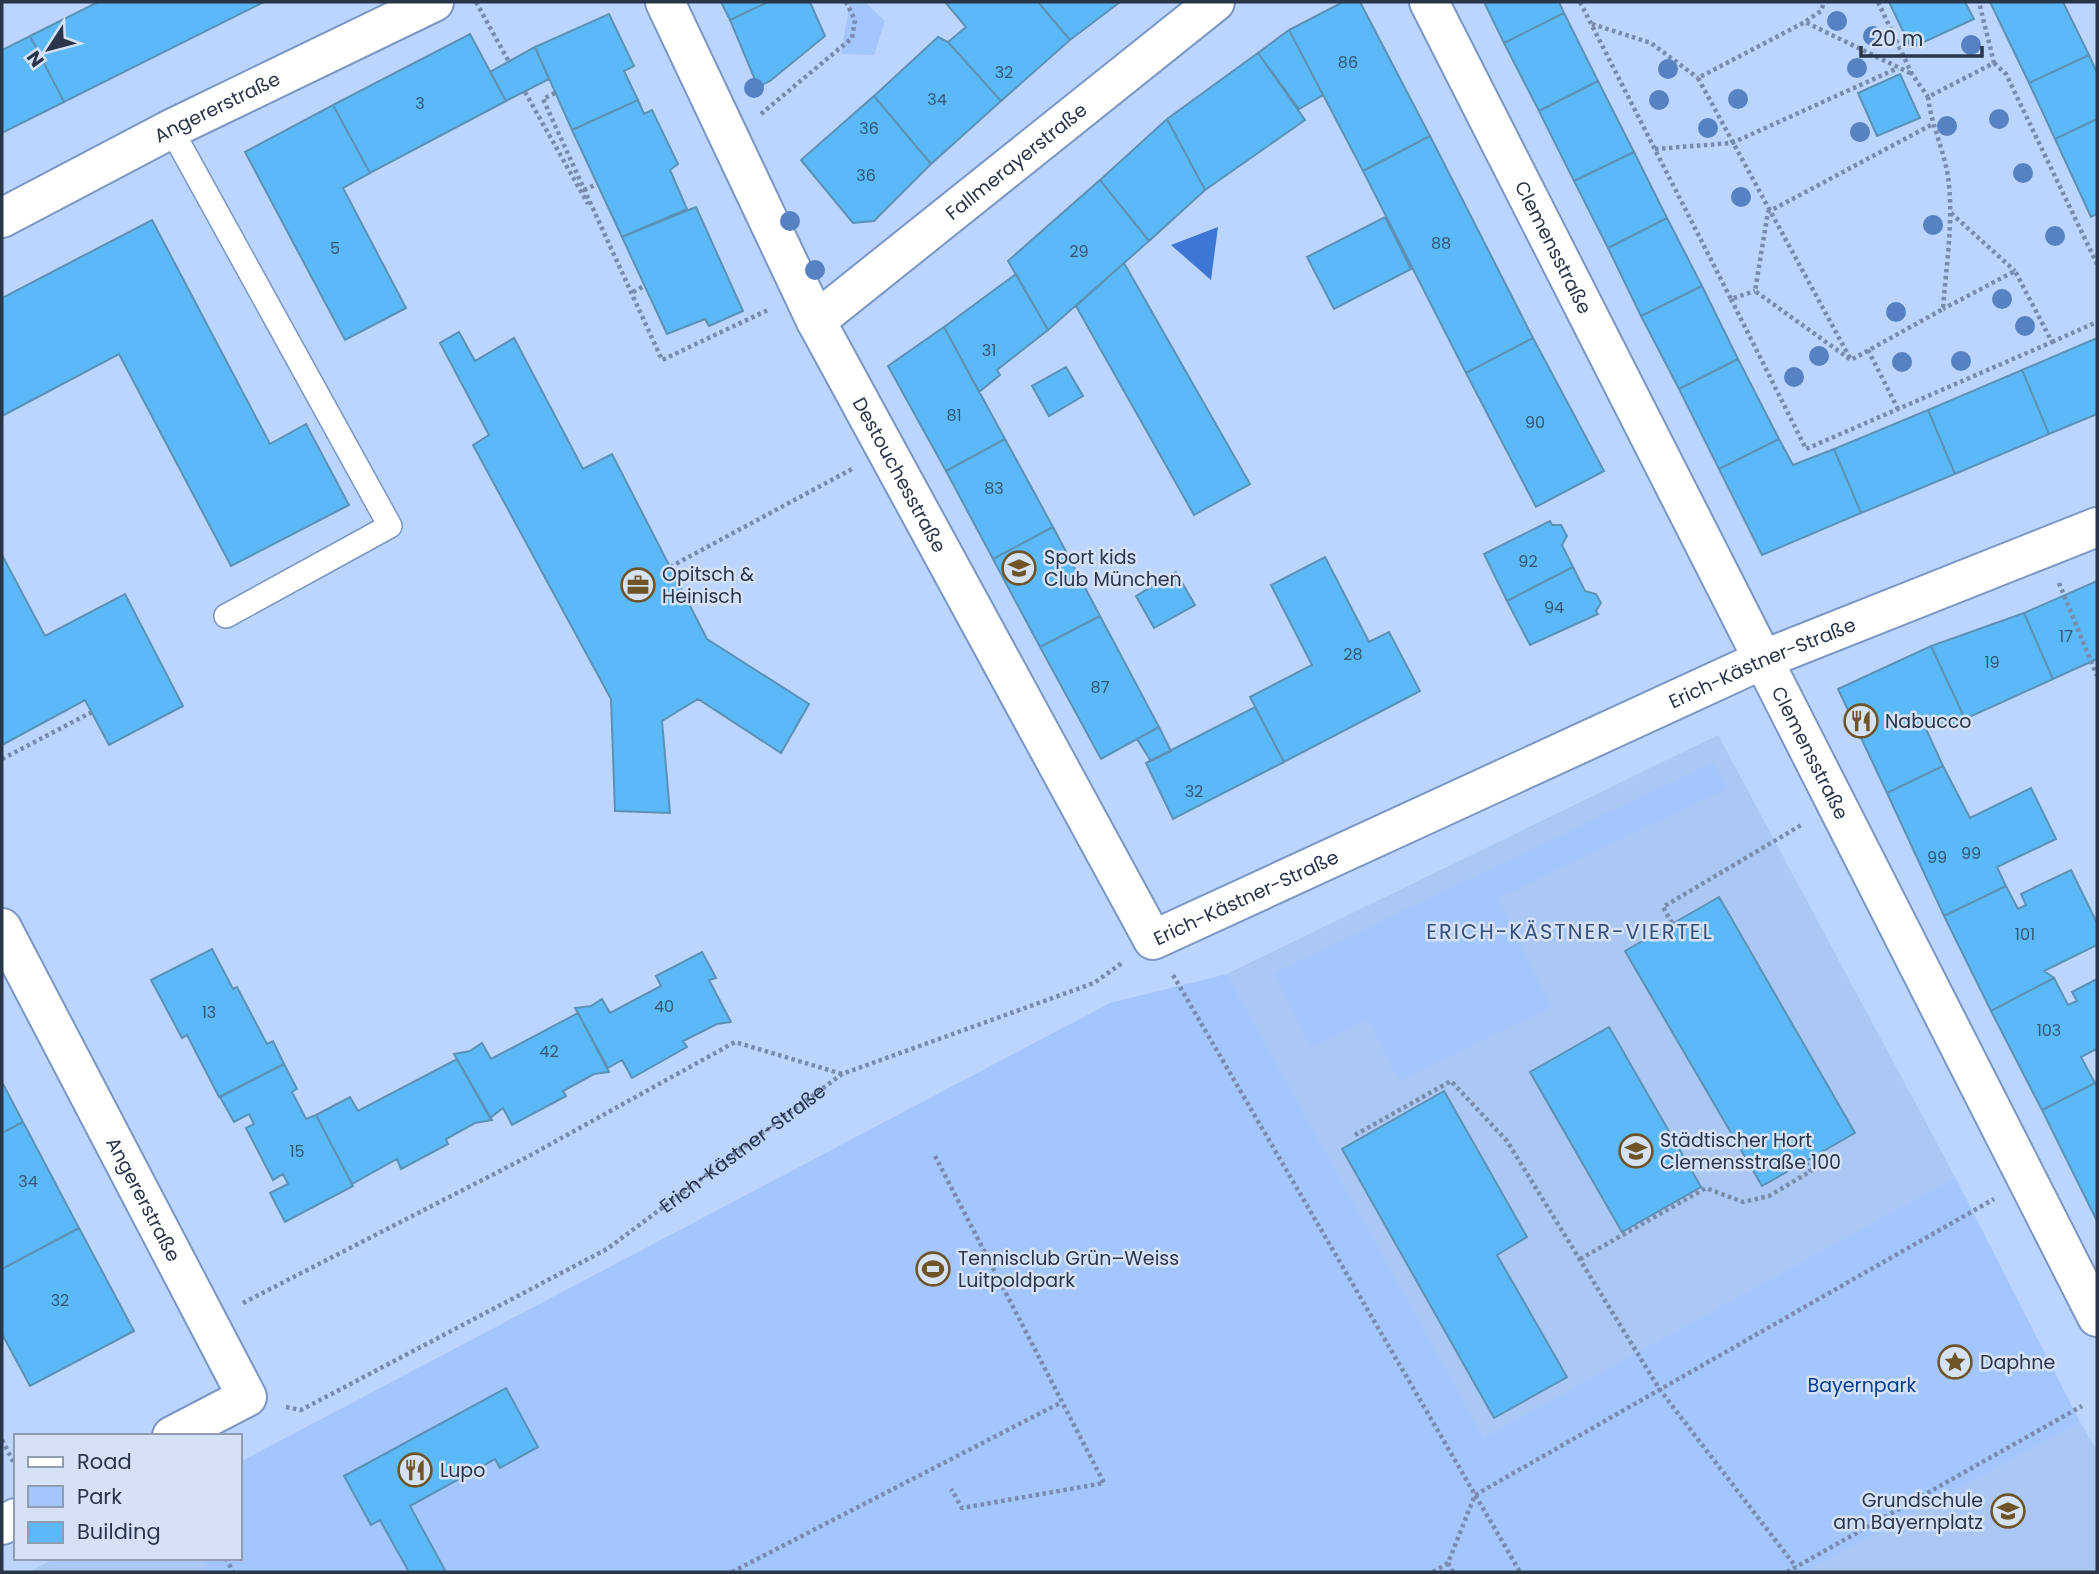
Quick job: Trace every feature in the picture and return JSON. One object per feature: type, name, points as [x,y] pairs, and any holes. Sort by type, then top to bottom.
[{"type":"street","name":"Angererstraße","points":[[2,218],[171,129],[434,2]]},
{"type":"street","name":"Destouchesstraße","points":[[665,2],[810,307],[1153,940]]},
{"type":"street","name":"Fallmerayerstraße","points":[[810,307],[1215,2]]},
{"type":"street","name":"Clemensstraße","points":[[1429,2],[2026,1181],[2091,1292]]},
{"type":"street","name":"Erich-Kästner-Straße","points":[[1153,940],[1762,660],[2097,527]]},
{"type":"street","name":"Angererstraße","points":[[2,928],[247,1397]]},
{"type":"street","points":[[176,1434],[247,1397]]},
{"type":"lane","points":[[171,129],[390,526],[226,616]]},
{"type":"path","points":[[476,2],[509,62]]},
{"type":"path","points":[[731,139],[852,38],[855,20],[846,2]]},
{"type":"path","points":[[1580,2],[1806,449],[2097,322]]},
{"type":"path","points":[[1698,78],[1805,22],[1822,11],[1824,2]]},
{"type":"path","points":[[1878,2],[1912,74],[1928,97],[1931,125],[1947,171],[1950,212],[1943,309]]},
{"type":"path","points":[[1979,2],[1994,63],[2006,74],[2097,264]]},
{"type":"path","points":[[1805,22],[1912,74]]},
{"type":"path","points":[[1591,23],[1651,43],[1698,78],[1768,212],[1851,360]]},
{"type":"path","points":[[1928,97],[1994,63]]},
{"type":"path","points":[[1655,149],[1732,143],[1899,67]]},
{"type":"path","points":[[524,92],[608,240]]},
{"type":"path","points":[[555,93],[543,99],[662,360],[810,307]]},
{"type":"path","points":[[1768,212],[1931,125]]},
{"type":"path","points":[[584,190],[597,184]]},
{"type":"path","points":[[1755,291],[1768,212]]},
{"type":"path","points":[[1950,212],[2015,271],[2052,342]]},
{"type":"path","points":[[1851,360],[2015,271]]},
{"type":"path","points":[[633,292],[645,286]]},
{"type":"path","points":[[1731,299],[1755,291]]},
{"type":"path","points":[[1755,291],[1851,360]]},
{"type":"path","points":[[1868,350],[1898,409]]},
{"type":"path","points":[[670,567],[886,451]]},
{"type":"path","points":[[2045,548],[2097,676]]},
{"type":"path","points":[[2,759],[92,712]]},
{"type":"path","points":[[1672,923],[1663,907],[1835,805]]},
{"type":"path","points":[[1153,940],[1520,1572]]},
{"type":"path","name":"Erich-Kästner-Straße","points":[[247,1397],[301,1410],[607,1249],[842,1074],[1094,984],[1153,940]]},
{"type":"path","points":[[208,1321],[529,1156],[735,1042],[842,1074]]},
{"type":"path","points":[[1355,1135],[1451,1081],[1507,1141],[1660,1390],[1796,1567]]},
{"type":"path","points":[[935,1157],[1060,1403],[1104,1483],[962,1508],[951,1489]]},
{"type":"path","points":[[1580,1259],[1706,1188],[1743,1202],[1769,1196],[1811,1171],[1805,1161]]},
{"type":"path","points":[[1433,1572],[1448,1563],[1475,1495],[2026,1181]]},
{"type":"path","points":[[732,1572],[1060,1403]]},
{"type":"path","points":[[1787,1572],[2082,1406]]},
{"type":"path","points":[[2,1440],[14,1463]]},
{"type":"path","points":[[1448,1563],[1453,1572]]},
{"type":"shaded area","points":[[1718,735],[1955,1177],[1484,1437],[1227,974]]},
{"type":"shaded area","name":"Grundschule am Bayernplatz","points":[[2080,1422],[2097,1450],[2097,1572],[1805,1572]]},
{"type":"shaded area","points":[[52,1560],[203,1560],[209,1572],[29,1572]]},
{"type":"green space","points":[[850,2],[865,2],[885,21],[874,55],[841,54]]},
{"type":"green space","points":[[1714,762],[1727,788],[1498,898],[1551,1007],[1399,1081],[1368,1019],[1310,1047],[1274,973]]},
{"type":"green space","name":"Tennisclub Grün–Weiss Luitpoldpark","points":[[1227,974],[1484,1437],[1955,1177],[2080,1422],[1805,1572],[209,1572],[203,1560],[242,1560],[242,1461],[1110,1003]]},
{"type":"water","points":[[1218,227],[1211,280],[1171,245]]},
{"type":"building","points":[[98,2],[264,2],[64,102],[30,36]]},
{"type":"building","points":[[721,2],[768,2],[730,20]]},
{"type":"building","points":[[768,2],[810,2],[825,36],[770,81],[758,87],[730,20]]},
{"type":"building","points":[[945,2],[1038,2],[1070,40],[1001,101],[948,42],[966,27]]},
{"type":"building","points":[[1038,2],[1120,2],[1070,40]]},
{"type":"building","points":[[1343,2],[1360,2],[1430,136],[1363,171],[1289,30]]},
{"type":"building","points":[[1484,2],[1559,2],[1564,13],[1504,43]]},
{"type":"building","points":[[1889,2],[1965,2],[1974,19],[1911,48]]},
{"type":"building","points":[[1990,2],[2063,2],[2089,55],[2029,83]]},
{"type":"building","points":[[1564,13],[1598,81],[1539,111],[1504,43]]},
{"type":"building","points":[[609,14],[634,66],[624,71],[638,100],[572,130],[535,47]]},
{"type":"building","points":[[1289,30],[1323,95],[1299,109],[1258,53]]},
{"type":"building","points":[[470,34],[506,101],[370,173],[333,105]]},
{"type":"building","points":[[30,36],[64,102],[2,133],[2,50]]},
{"type":"building","points":[[938,37],[948,42],[1001,101],[931,164],[874,96]]},
{"type":"building","points":[[535,47],[549,79],[506,101],[490,72]]},
{"type":"building","points":[[1258,53],[1305,120],[1205,190],[1167,119]]},
{"type":"building","points":[[2089,55],[2097,73],[2097,119],[2055,139],[2029,83]]},
{"type":"building","points":[[1900,74],[1920,118],[1877,136],[1858,93]]},
{"type":"building","points":[[1598,81],[1634,152],[1574,181],[1539,111]]},
{"type":"building","points":[[874,96],[931,164],[874,221],[853,223],[801,160]]},
{"type":"building","points":[[638,100],[644,114],[652,110],[678,164],[670,170],[687,209],[622,237],[572,130]]},
{"type":"building","points":[[333,105],[370,173],[343,188],[406,308],[345,340],[245,152]]},
{"type":"building","points":[[1167,119],[1205,190],[1149,241],[1100,180]]},
{"type":"building","points":[[2097,119],[2097,214],[2091,217],[2055,139]]},
{"type":"building","points":[[1430,136],[1533,338],[1466,373],[1363,171]]},
{"type":"building","points":[[1634,152],[1667,218],[1608,248],[1574,181]]},
{"type":"building","points":[[1100,180],[1149,241],[1048,330],[1008,261]]},
{"type":"building","points":[[696,207],[743,311],[709,326],[705,319],[667,334],[622,237]]},
{"type":"building","points":[[1385,217],[1411,269],[1334,309],[1307,257]]},
{"type":"building","points":[[1667,218],[1702,286],[1641,316],[1608,248]]},
{"type":"building","points":[[152,220],[270,444],[306,424],[349,505],[231,566],[119,354],[2,416],[2,298]]},
{"type":"building","points":[[1124,263],[1250,484],[1194,515],[1076,306]]},
{"type":"building","points":[[1016,274],[1048,330],[997,370],[1000,375],[979,392],[944,327]]},
{"type":"building","points":[[1702,286],[1738,359],[1679,389],[1641,316]]},
{"type":"building","points":[[944,327],[1005,439],[946,471],[888,366]]},
{"type":"building","points":[[459,332],[475,361],[514,338],[583,469],[612,454],[707,639],[809,704],[781,753],[698,699],[662,721],[670,813],[615,811],[611,699],[473,445],[489,435],[440,343]]},
{"type":"building","points":[[1533,338],[1604,471],[1536,507],[1466,373]]},
{"type":"building","points":[[2097,338],[2097,414],[2049,434],[2022,370]]},
{"type":"building","points":[[1738,359],[1779,439],[1719,469],[1679,389]]},
{"type":"building","points":[[1066,367],[1083,396],[1049,416],[1032,386]]},
{"type":"building","points":[[2022,370],[2049,434],[1955,474],[1928,410]]},
{"type":"building","points":[[1928,410],[1955,474],[1861,513],[1834,449]]},
{"type":"building","points":[[1005,439],[1053,527],[993,559],[946,471]]},
{"type":"building","points":[[1779,439],[1793,465],[1834,449],[1861,513],[1762,555],[1719,469]]},
{"type":"building","points":[[1550,521],[1552,525],[1561,525],[1567,536],[1562,545],[1573,567],[1507,601],[1484,554]]},
{"type":"building","points":[[1053,527],[1100,616],[1040,647],[993,559]]},
{"type":"building","points":[[2,555],[45,636],[125,594],[183,706],[109,745],[85,700],[2,745]]},
{"type":"building","points":[[1325,557],[1369,642],[1389,632],[1420,691],[1284,762],[1250,697],[1312,665],[1271,585]]},
{"type":"building","points":[[1573,567],[1585,591],[1596,594],[1601,603],[1596,611],[1598,614],[1530,645],[1507,601]]},
{"type":"building","points":[[1176,572],[1195,605],[1154,628],[1136,596]]},
{"type":"building","points":[[2097,581],[2097,659],[2053,679],[2024,613]]},
{"type":"building","points":[[2024,613],[2053,679],[1965,719],[1931,646]]},
{"type":"building","points":[[1100,616],[1159,727],[1101,759],[1040,647]]},
{"type":"building","points":[[1931,646],[1965,719],[1944,729],[1941,722],[1926,729],[1943,766],[1887,793],[1838,689]]},
{"type":"building","points":[[1255,707],[1284,762],[1173,819],[1146,763]]},
{"type":"building","points":[[1159,727],[1171,751],[1151,761],[1137,739]]},
{"type":"building","points":[[1943,766],[1970,818],[2031,788],[2056,839],[1997,867],[2006,886],[1944,916],[1887,793]]},
{"type":"building","points":[[2071,870],[2097,923],[2097,945],[2044,971],[2054,978],[1991,1011],[1944,916],[2006,886],[2018,909],[2026,905],[2021,894]]},
{"type":"building","points":[[1719,897],[1855,1133],[1762,1186],[1625,951]]},
{"type":"building","points":[[212,949],[233,989],[237,987],[267,1044],[273,1041],[284,1064],[219,1097],[187,1035],[182,1038],[151,980]]},
{"type":"building","points":[[702,952],[716,978],[709,980],[731,1022],[717,1024],[683,1041],[687,1047],[632,1078],[622,1060],[608,1068],[575,1008],[591,1006],[602,999],[610,1013],[661,986],[656,976]]},
{"type":"building","points":[[2054,978],[2068,1005],[2077,1001],[2072,992],[2097,979],[2097,1053],[2096,1049],[2081,1057],[2095,1083],[2042,1110],[1991,1011]]},
{"type":"building","points":[[578,1013],[609,1072],[594,1074],[563,1091],[566,1096],[512,1125],[503,1108],[490,1118],[454,1054],[470,1051],[482,1043],[491,1059]]},
{"type":"building","points":[[1609,1027],[1701,1187],[1622,1232],[1530,1072]]},
{"type":"building","points":[[457,1059],[492,1120],[475,1123],[446,1139],[448,1144],[401,1169],[397,1159],[352,1184],[316,1115],[350,1097],[358,1111]]},
{"type":"building","points":[[284,1064],[297,1089],[292,1092],[306,1119],[316,1115],[353,1186],[285,1222],[270,1193],[288,1184],[283,1174],[273,1180],[246,1128],[254,1124],[249,1114],[234,1122],[220,1097]]},
{"type":"building","points":[[2,1082],[23,1122],[2,1133]]},
{"type":"building","points":[[2095,1083],[2097,1086],[2097,1221],[2042,1110]]},
{"type":"building","points":[[1444,1091],[1527,1237],[1497,1255],[1567,1377],[1494,1418],[1342,1149]]},
{"type":"building","points":[[23,1122],[79,1228],[2,1269],[2,1133]]},
{"type":"building","points":[[79,1228],[134,1331],[30,1386],[2,1334],[2,1269]]},
{"type":"building","points":[[506,1388],[538,1447],[500,1468],[495,1459],[410,1506],[446,1572],[409,1572],[380,1520],[371,1525],[344,1476]]},
{"type":"place","name":"Sport kids Club München","points":[[1019,568]]},
{"type":"place","name":"Opitsch & Heinisch","points":[[638,585]]},
{"type":"place","name":"Nabucco","points":[[1861,721]]},
{"type":"place","name":"Städtischer Hort Clemensstraße 100","points":[[1636,1151]]},
{"type":"place","name":"Tennisclub Grün–Weiss Luitpoldpark","points":[[933,1269]]},
{"type":"place","name":"Daphne","points":[[1955,1362]]},
{"type":"place","name":"Lupo","points":[[415,1470]]},
{"type":"place","name":"Grundschule am Bayernplatz","points":[[2008,1511]]},
{"type":"district","name":"ERICH-KÄSTNER-VIERTEL","points":[[1570,932]]},
{"type":"park label","name":"Bayernpark","points":[[1862,1385]]}]
